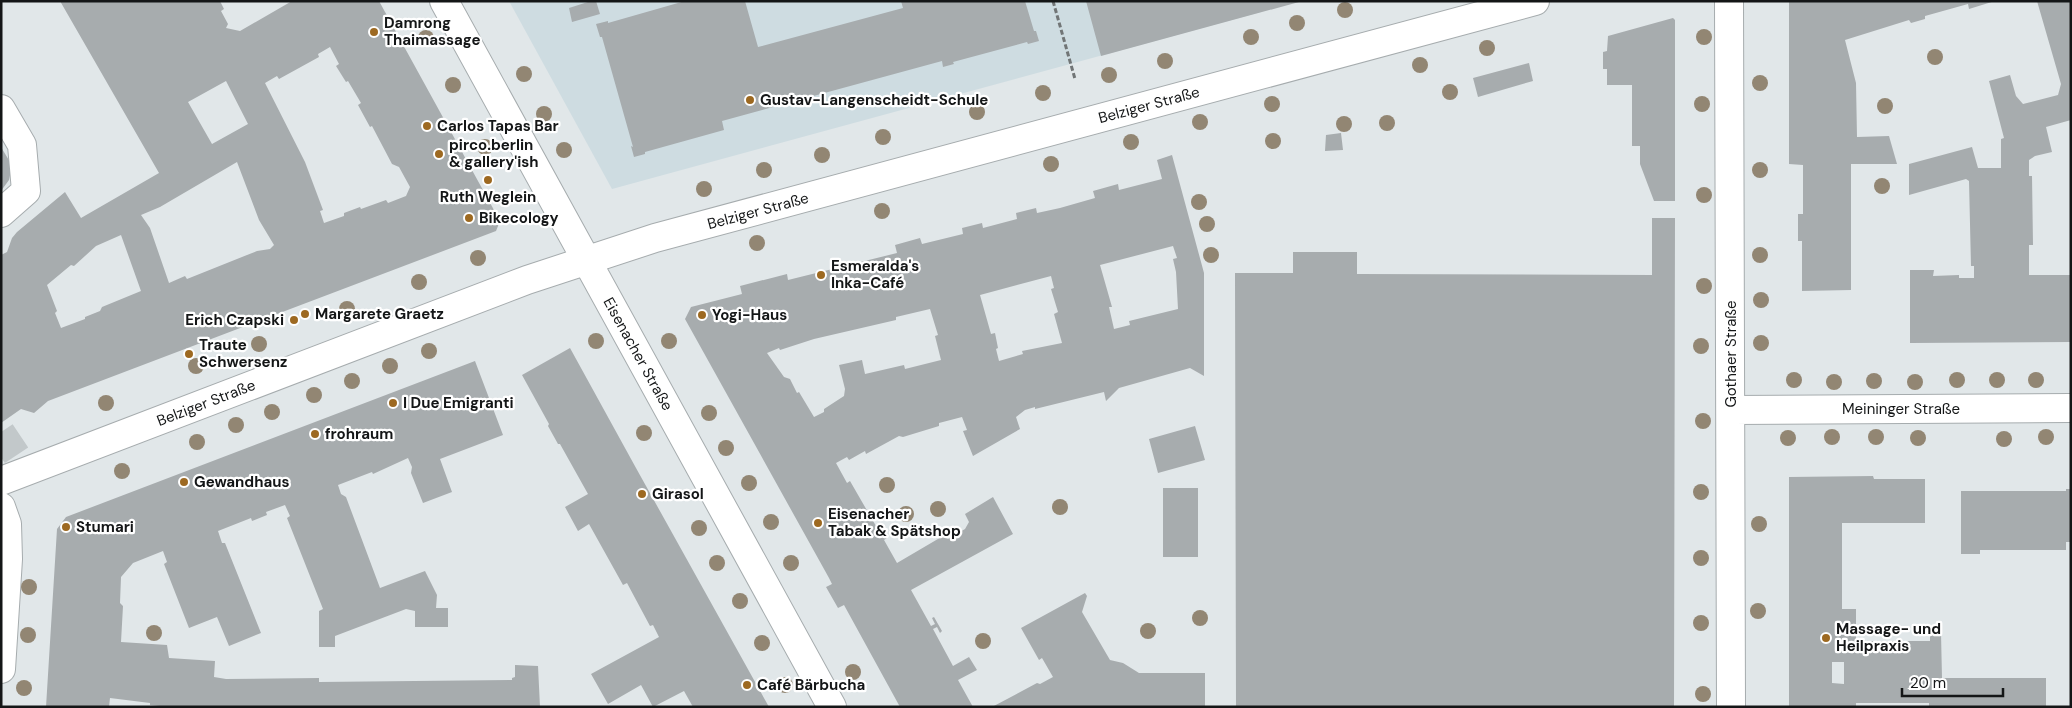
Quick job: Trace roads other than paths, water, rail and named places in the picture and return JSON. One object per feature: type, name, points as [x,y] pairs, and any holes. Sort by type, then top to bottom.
[{"type":"street","name":"Eisenacher Straße","points":[[444,1],[832,707]]},
{"type":"street","name":"Belziger Straße","points":[[1,481],[527,280],[656,238],[1534,1]]},
{"type":"street","name":"Gothaer Straße","points":[[1729,1],[1732,410],[1731,707]]},
{"type":"street","points":[[1,109],[22,145],[26,191],[1,213]]},
{"type":"street","name":"Meininger Straße","points":[[1732,410],[2071,408]]},
{"type":"street","points":[[1,507],[7,524],[8,559],[1,669]]},
{"type":"tunnel","points":[[1,432],[27,471]]},
{"type":"place","name":"Damrong Thaimassage","points":[[374,32]]},
{"type":"place","name":"Gustav-Langenscheidt-Schule","points":[[750,100]]},
{"type":"place","name":"Carlos Tapas Bar","points":[[427,126]]},
{"type":"place","name":"pirco.berlin & gallery'ish","points":[[439,154]]},
{"type":"place","name":"Ruth Weglein","points":[[488,180]]},
{"type":"place","name":"Bikecology","points":[[469,218]]},
{"type":"place","name":"Esmeralda's Inka-Café","points":[[821,275]]},
{"type":"place","name":"Margarete Graetz","points":[[305,314]]},
{"type":"place","name":"Yogi-Haus","points":[[702,315]]},
{"type":"place","name":"Erich Czapski","points":[[294,320]]},
{"type":"place","name":"Traute Schwersenz","points":[[189,354]]},
{"type":"place","name":"I Due Emigranti","points":[[393,403]]},
{"type":"place","name":"frohraum","points":[[315,434]]},
{"type":"place","name":"Gewandhaus","points":[[184,482]]},
{"type":"place","name":"Girasol","points":[[642,494]]},
{"type":"place","name":"Eisenacher Tabak & Spätshop","points":[[818,523]]},
{"type":"place","name":"Stumari","points":[[66,527]]},
{"type":"place","name":"Massage- und Heilpraxis","points":[[1826,638]]},
{"type":"place","name":"Café Bärbucha","points":[[747,685]]}]
